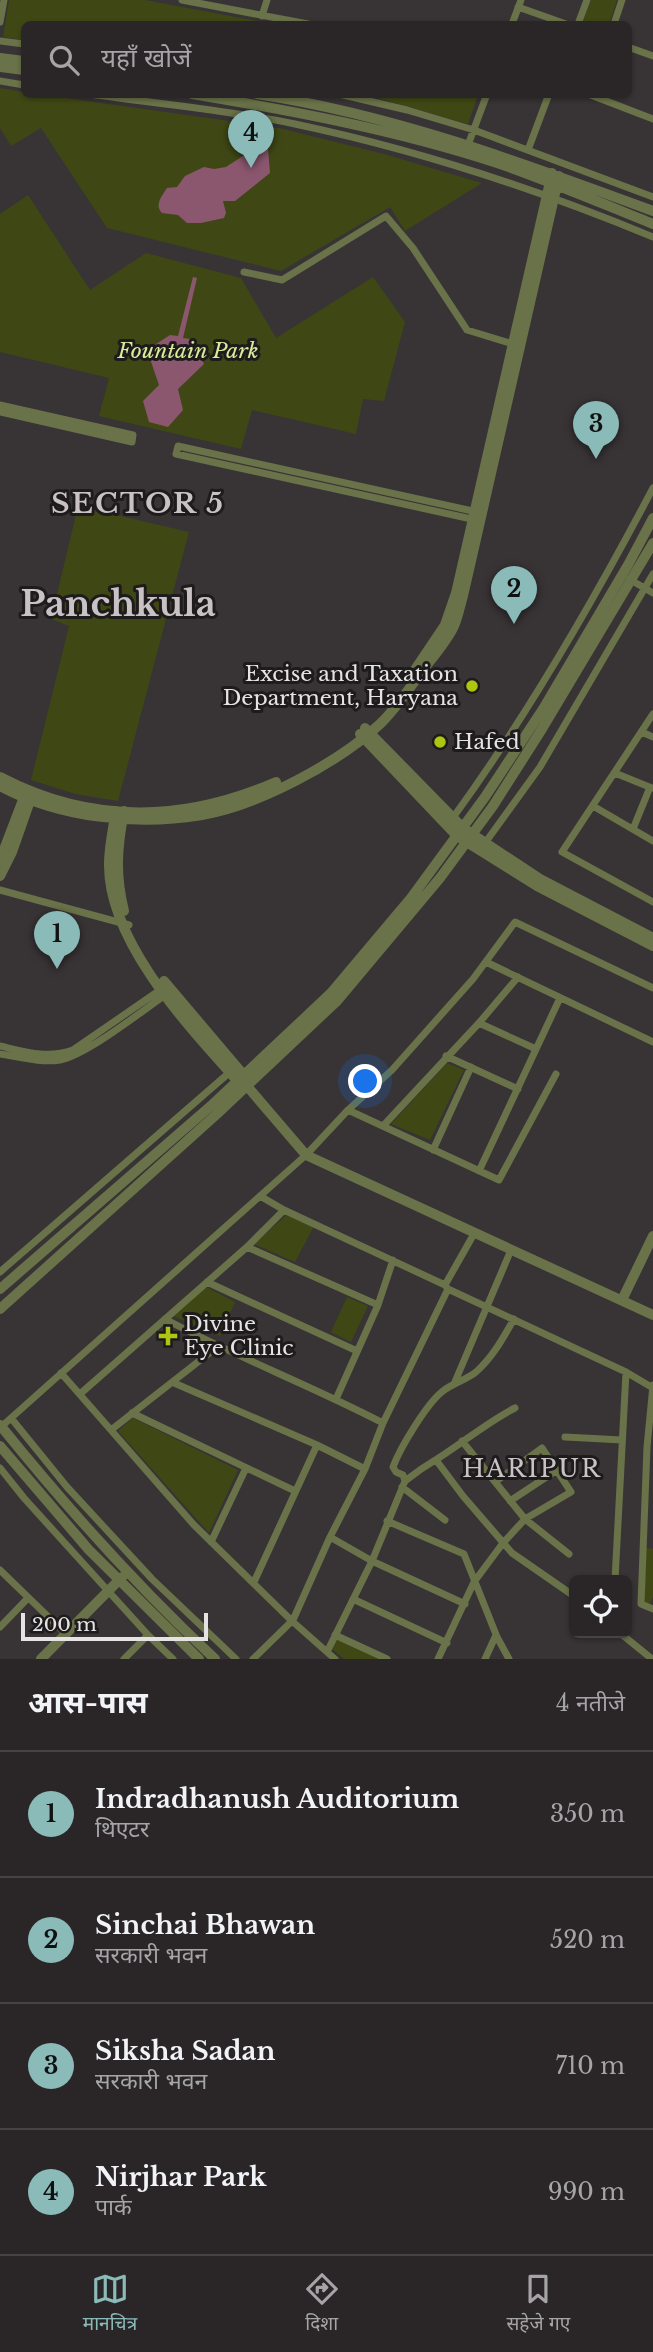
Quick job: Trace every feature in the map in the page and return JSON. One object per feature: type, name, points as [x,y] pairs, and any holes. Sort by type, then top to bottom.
[{"type":"street","points":[[0,22],[4,0]]},
{"type":"street","points":[[182,0],[291,21]]},
{"type":"street","points":[[262,16],[267,0]]},
{"type":"street","points":[[579,21],[587,0]]},
{"type":"street","points":[[615,21],[622,0]]},
{"type":"street","points":[[513,21],[520,4],[559,21]]},
{"type":"street","points":[[0,41],[21,44]]},
{"type":"street","points":[[632,48],[653,56]]},
{"type":"street","points":[[0,58],[21,61]]},
{"type":"street","points":[[0,67],[21,70]]},
{"type":"street","points":[[0,81],[21,84]]},
{"type":"street","points":[[117,98],[292,124],[374,142],[450,163],[550,197],[653,237]]},
{"type":"street","points":[[215,98],[301,112],[399,135],[554,179],[653,211]]},
{"type":"street","points":[[280,98],[395,122],[468,145],[554,179],[653,224]]},
{"type":"street","points":[[356,98],[474,130],[653,197]]},
{"type":"street","points":[[468,145],[486,98]]},
{"type":"street","points":[[528,150],[548,98]]},
{"type":"street","points":[[599,98],[653,118]]},
{"type":"street","points":[[0,786],[29,794],[67,810],[119,814],[201,808],[244,796],[296,773],[364,733],[454,627],[554,179]]},
{"type":"street","points":[[244,272],[282,280],[386,216],[413,248],[467,330],[517,345]]},
{"type":"street","points":[[632,229],[637,218]]},
{"type":"street","points":[[0,405],[105,432]]},
{"type":"street","points":[[0,412],[124,436]]},
{"type":"street","points":[[178,446],[477,516],[176,454],[178,446]]},
{"type":"street","points":[[450,822],[539,688],[599,590],[653,488]]},
{"type":"street","points":[[627,578],[653,517]]},
{"type":"street","points":[[0,1310],[245,1082],[331,993],[464,835],[627,578],[653,543]]},
{"type":"street","points":[[485,843],[540,767],[649,591],[653,574]]},
{"type":"street","points":[[627,578],[649,591]]},
{"type":"street","points":[[653,715],[562,852],[653,902]]},
{"type":"street","points":[[642,732],[653,737]]},
{"type":"street","points":[[364,733],[464,835],[537,886],[653,946]]},
{"type":"street","points":[[615,773],[652,788],[633,830]]},
{"type":"street","points":[[0,777],[29,794]]},
{"type":"street","points":[[0,860],[29,794]]},
{"type":"street","points":[[0,876],[12,852],[29,794]]},
{"type":"street","points":[[593,806],[653,842]]},
{"type":"street","points":[[119,814],[116,865],[125,923],[166,990],[230,1072],[245,1082]]},
{"type":"street","points":[[464,835],[485,843],[540,878],[653,938]]},
{"type":"street","points":[[0,890],[125,923]]},
{"type":"street","points":[[215,1659],[122,1577],[1,1426],[306,1155],[348,1110],[391,1070],[486,962],[515,922],[653,988]]},
{"type":"street","points":[[486,962],[653,1042]]},
{"type":"street","points":[[383,1126],[518,977]]},
{"type":"street","points":[[166,990],[306,1155],[653,1315]]},
{"type":"street","points":[[0,1046],[37,1055],[63,1054],[166,990]]},
{"type":"street","points":[[0,1054],[42,1061],[62,1059],[81,1052],[166,990]]},
{"type":"street","points":[[479,1171],[560,998]]},
{"type":"street","points":[[479,1023],[537,1049]]},
{"type":"street","points":[[446,1056],[518,1089]]},
{"type":"street","points":[[433,1150],[471,1067]]},
{"type":"street","points":[[0,1272],[230,1072]]},
{"type":"street","points":[[348,1110],[499,1180],[556,1074]]},
{"type":"street","points":[[0,1289],[245,1082]]},
{"type":"street","points":[[260,1196],[284,1210],[393,1259],[653,1387],[642,1534],[641,1604],[652,1608]]},
{"type":"street","points":[[80,1394],[247,1247],[284,1210]]},
{"type":"street","points":[[253,1659],[292,1621],[475,1232]]},
{"type":"street","points":[[622,1300],[650,1248],[653,1236]]},
{"type":"street","points":[[247,1247],[378,1305]]},
{"type":"street","points":[[454,1385],[511,1250]]},
{"type":"street","points":[[336,1399],[378,1305],[393,1259]]},
{"type":"street","points":[[207,1282],[357,1351]]},
{"type":"street","points":[[165,1319],[217,1347],[336,1399],[383,1423]]},
{"type":"street","points":[[445,1520],[404,1484],[403,1475],[393,1467],[397,1455],[442,1391],[475,1373],[494,1353],[514,1319]]},
{"type":"street","points":[[111,1430],[217,1347]]},
{"type":"street","points":[[615,1575],[626,1372]]},
{"type":"street","points":[[61,1373],[211,1542],[335,1659]]},
{"type":"street","points":[[174,1383],[365,1469]]},
{"type":"street","points":[[327,1653],[372,1561],[404,1484],[423,1466],[515,1408]]},
{"type":"street","points":[[132,1413],[295,1492]]},
{"type":"street","points":[[11,1418],[67,1488],[133,1559],[236,1659]]},
{"type":"street","points":[[565,1437],[622,1440]]},
{"type":"street","points":[[462,1441],[525,1519],[569,1554]]},
{"type":"street","points":[[0,1446],[199,1659]]},
{"type":"street","points":[[254,1582],[317,1446]]},
{"type":"street","points":[[438,1659],[474,1582],[503,1543],[525,1519],[571,1492],[542,1448],[495,1482]]},
{"type":"street","points":[[436,1460],[512,1553],[569,1593]]},
{"type":"street","points":[[0,1468],[148,1635],[173,1659]]},
{"type":"street","points":[[211,1542],[246,1468]]},
{"type":"street","points":[[510,1501],[557,1469]]},
{"type":"street","points":[[645,1490],[653,1494]]},
{"type":"street","points":[[387,1521],[464,1554],[496,1634],[509,1659]]},
{"type":"street","points":[[642,1534],[653,1539]]},
{"type":"street","points":[[330,1537],[372,1561],[466,1604]]},
{"type":"street","points":[[0,1570],[66,1634]]},
{"type":"street","points":[[41,1659],[122,1577]]},
{"type":"street","points":[[0,1627],[28,1598]]},
{"type":"street","points":[[353,1599],[447,1643]]},
{"type":"street","points":[[485,1659],[496,1634]]},
{"type":"street","points":[[124,1659],[148,1635]]},
{"type":"street","points":[[335,1635],[387,1659]]},
{"type":"street","points":[[626,1638],[652,1659]]},
{"type":"green space","points":[[9,0],[145,0],[257,21],[21,21],[21,40],[3,37]]},
{"type":"green space","points":[[591,0],[617,0],[610,21],[583,21]]},
{"type":"green space","points":[[0,88],[21,92],[21,98],[65,98],[279,128],[384,154],[482,183],[405,231],[390,207],[281,271],[107,228],[41,128],[11,146],[0,128]]},
{"type":"green space","points":[[377,98],[477,98],[468,124]]},
{"type":"green space","name":"Fountain Park","points":[[28,195],[90,290],[146,253],[241,278],[276,338],[373,277],[405,322],[384,401],[363,399],[356,434],[252,410],[241,449],[99,416],[109,378],[0,352],[0,214]]},
{"type":"green space","points":[[78,506],[189,532],[118,801],[75,794],[31,780],[69,626],[51,619]]},
{"type":"green space","points":[[447,1063],[464,1070],[430,1140],[391,1124]]},
{"type":"green space","points":[[289,1213],[314,1226],[295,1262],[254,1244]]},
{"type":"green space","points":[[206,1287],[235,1302],[220,1336],[173,1316]]},
{"type":"green space","points":[[347,1297],[368,1306],[351,1342],[331,1332]]},
{"type":"green space","points":[[133,1418],[238,1470],[209,1533],[118,1431]]},
{"type":"green space","points":[[644,1547],[653,1549],[653,1597],[650,1604],[644,1603]]},
{"type":"green space","points":[[337,1637],[383,1659],[344,1659],[331,1648]]},
{"type":"shaded area","points":[[255,148],[268,149],[270,173],[235,201],[223,201],[226,213],[224,218],[187,223],[178,215],[162,213],[160,200],[167,188],[177,187],[185,176],[204,167],[226,167]]},
{"type":"shaded area","points":[[193,277],[197,278],[183,338],[190,339],[204,364],[178,389],[183,410],[168,427],[149,422],[143,401],[159,385],[147,350],[170,335],[178,336]]},
{"type":"place","name":"Nirjhar Park","points":[[251,168]]},
{"type":"place","name":"Siksha Sadan","points":[[596,459]]},
{"type":"place","name":"Sinchai Bhawan","points":[[514,624]]},
{"type":"place","name":"Excise and Taxation Department, Haryana","points":[[472,686]]},
{"type":"place","name":"Hafed","points":[[440,742]]},
{"type":"place","name":"Indradhanush Auditorium","points":[[57,969]]},
{"type":"place","name":"Divine Eye Clinic","points":[[168,1336]]},
{"type":"district","name":"SECTOR 5","points":[[138,503]]},
{"type":"district","name":"Panchkula","points":[[118,603]]},
{"type":"district","name":"HARIPUR","points":[[532,1468]]}]
